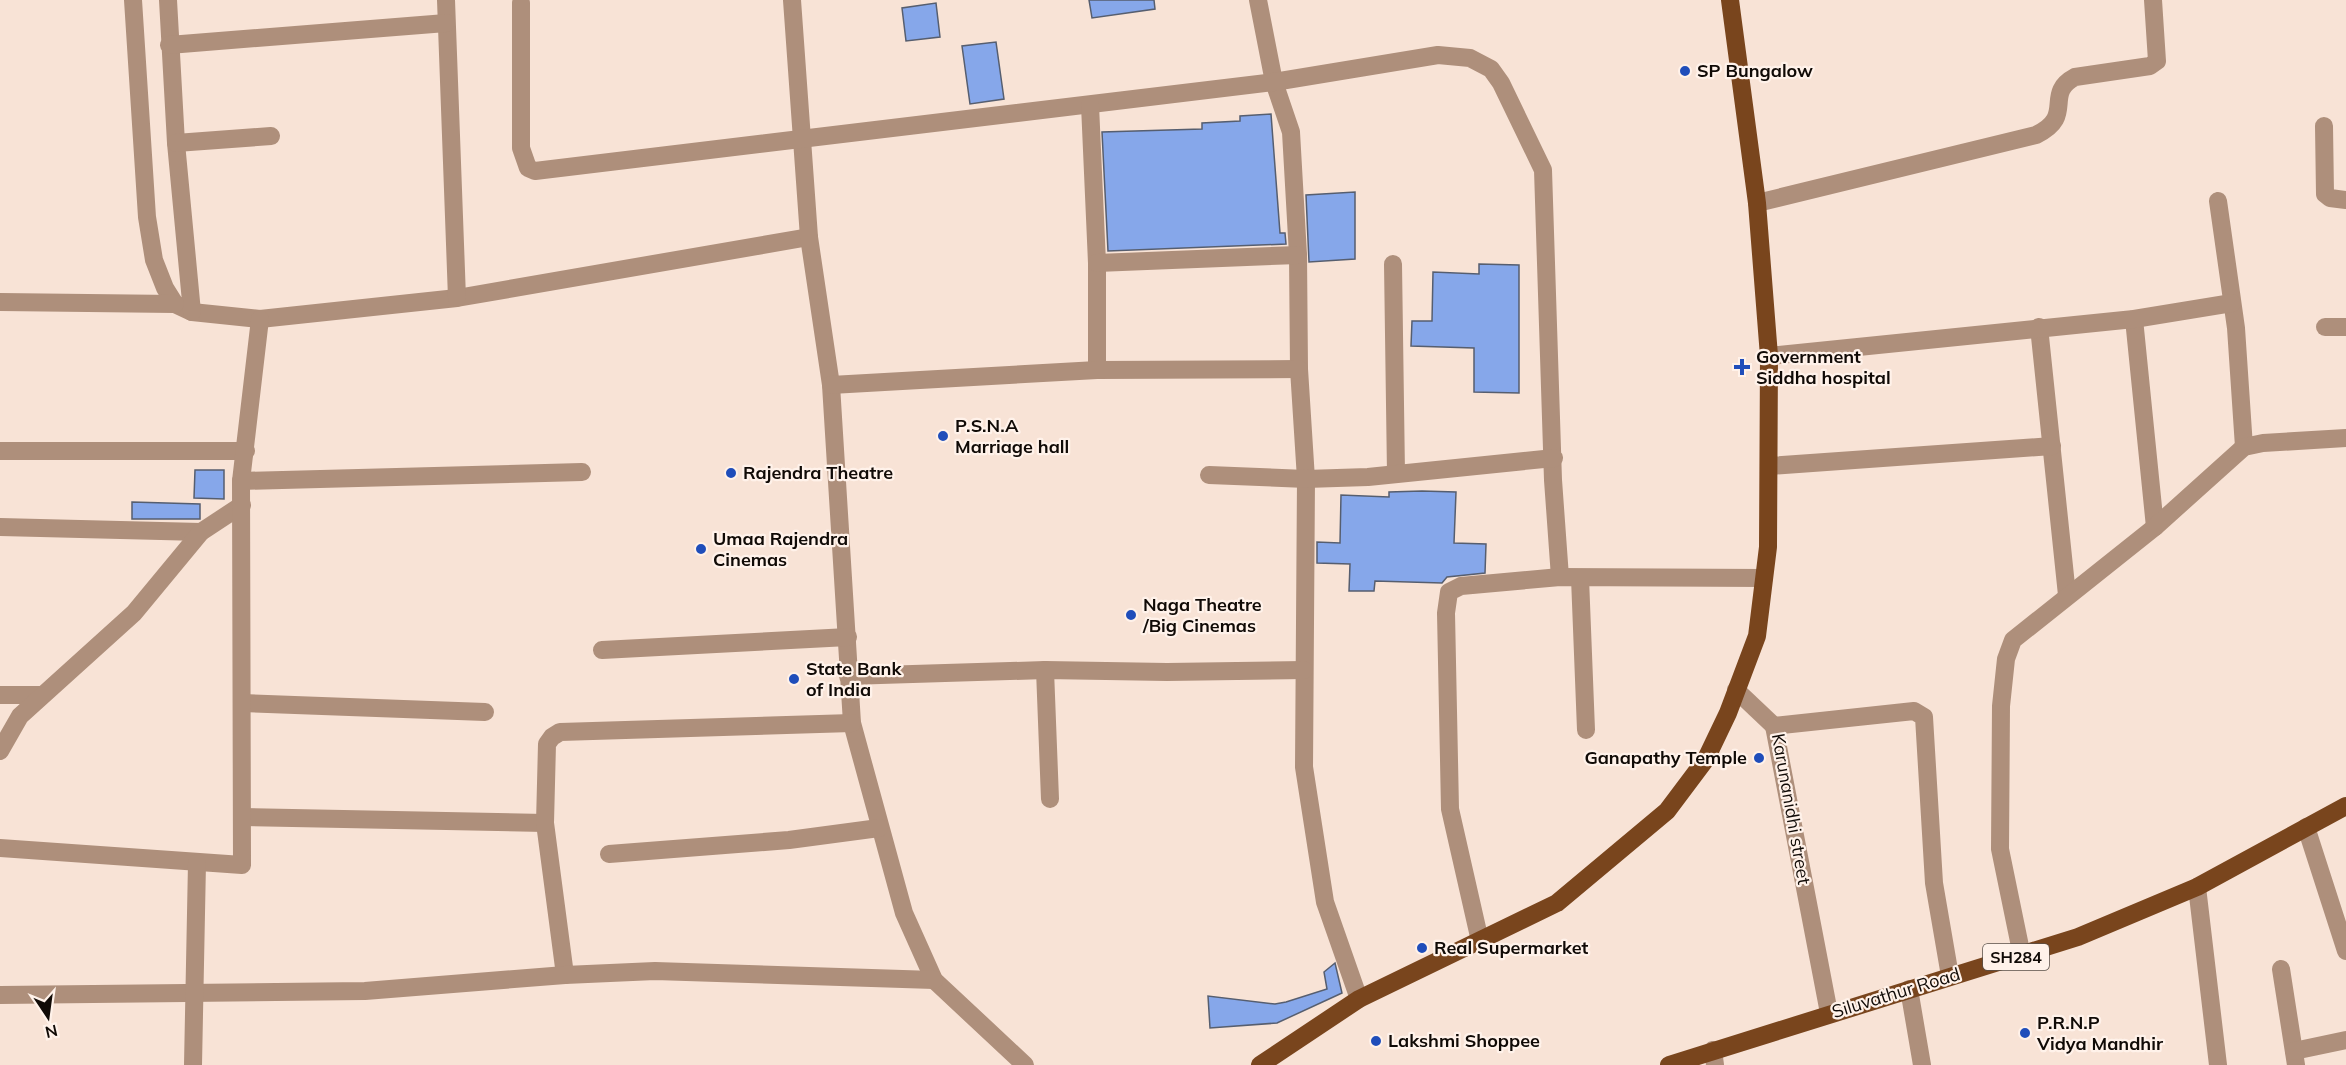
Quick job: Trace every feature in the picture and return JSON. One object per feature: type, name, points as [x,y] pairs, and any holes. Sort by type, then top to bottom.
[{"type":"main road","points":[[1260,1065],[1359,999],[1557,903],[1666,811],[1706,759],[1757,636],[1768,547],[1769,356],[1757,203],[1730,0]]},
{"type":"main road","name":"Siluvathur Road","points":[[1669,1065],[1714,1057],[1829,1013],[2022,956],[2078,937],[2197,887],[2346,806]]},
{"type":"street","points":[[133,0],[147,217],[154,260],[165,288],[175,304]]},
{"type":"street","points":[[168,0],[176,143],[192,312]]},
{"type":"street","points":[[446,0],[456,298]]},
{"type":"street","points":[[792,0],[809,237],[831,385],[852,723],[904,913],[934,980],[1025,1065]]},
{"type":"street","points":[[1258,0],[1274,82],[1291,132],[1298,255],[1299,369],[1306,479],[1304,767],[1325,903],[1359,999]]},
{"type":"street","points":[[1757,203],[2036,135],[2051,128],[2057,118],[2060,90],[2066,82],[2075,77],[2150,66],[2157,61],[2153,0]]},
{"type":"street","points":[[521,3],[521,148],[528,168],[535,171],[1274,82],[1437,55],[1470,58],[1491,69],[1501,83],[1544,170],[1560,578]]},
{"type":"street","points":[[169,45],[446,23]]},
{"type":"street","points":[[1090,105],[1097,263],[1096,370]]},
{"type":"street","points":[[2324,126],[2325,194],[2330,198],[2346,200]]},
{"type":"street","points":[[176,143],[272,136]]},
{"type":"street","points":[[2218,201],[2232,303],[2244,447]]},
{"type":"street","points":[[0,302],[175,304],[192,312],[260,319],[456,298],[809,237]]},
{"type":"street","points":[[1097,263],[1298,255]]},
{"type":"street","points":[[1393,264],[1396,474]]},
{"type":"street","points":[[1769,356],[2134,319],[2232,303]]},
{"type":"street","points":[[0,848],[242,865],[241,481],[260,319]]},
{"type":"street","points":[[2134,319],[2155,527]]},
{"type":"street","points":[[2040,327],[2067,595]]},
{"type":"street","points":[[2325,327],[2346,327]]},
{"type":"street","points":[[831,385],[1096,370],[1299,369]]},
{"type":"street","points":[[2022,956],[2001,849],[2001,706],[2006,659],[2013,640],[2155,527],[2244,447],[2262,443],[2346,438]]},
{"type":"street","points":[[1768,466],[2052,446]]},
{"type":"street","points":[[0,451],[246,451]]},
{"type":"street","points":[[1209,475],[1306,479],[1396,474],[1554,458]]},
{"type":"street","points":[[241,481],[582,472]]},
{"type":"street","points":[[0,750],[21,716],[41,695],[134,613],[201,532],[242,505]]},
{"type":"street","points":[[0,526],[201,532]]},
{"type":"street","points":[[1480,941],[1450,809],[1446,613],[1449,592],[1461,586],[1560,578],[1764,578]]},
{"type":"street","points":[[1580,578],[1586,730]]},
{"type":"street","points":[[602,650],[848,637]]},
{"type":"street","points":[[848,676],[1045,670],[1167,672],[1304,670]]},
{"type":"street","points":[[1045,670],[1050,799]]},
{"type":"street","points":[[1736,690],[1774,726]]},
{"type":"street","points":[[0,695],[41,695]]},
{"type":"street","points":[[242,703],[485,712]]},
{"type":"street","name":"Karunanidhi street","points":[[1829,1013],[1774,726],[1914,711],[1924,717],[1934,884],[1950,976]]},
{"type":"street","points":[[565,975],[546,823],[547,744],[552,736],[560,732],[852,723]]},
{"type":"street","points":[[242,817],[546,823]]},
{"type":"street","points":[[2306,827],[2346,951]]},
{"type":"street","points":[[609,854],[789,840],[879,828]]},
{"type":"street","points":[[193,1065],[197,863]]},
{"type":"street","points":[[2197,887],[2218,1065]]},
{"type":"street","points":[[2281,969],[2295,1058],[2346,1041]]},
{"type":"street","points":[[0,995],[196,991],[365,991],[565,975],[655,971],[934,980]]},
{"type":"street","points":[[1909,989],[1922,1065]]},
{"type":"building","points":[[1089,0],[1154,0],[1155,9],[1092,18]]},
{"type":"building","points":[[936,3],[940,37],[906,41],[902,8]]},
{"type":"building","points":[[996,42],[1004,99],[970,104],[962,46]]},
{"type":"building","points":[[1271,114],[1280,233],[1285,233],[1286,244],[1108,251],[1102,132],[1202,129],[1202,123],[1240,121],[1240,116]]},
{"type":"building","points":[[1355,192],[1355,259],[1309,262],[1306,195]]},
{"type":"building","points":[[1479,264],[1519,265],[1519,393],[1474,392],[1474,348],[1411,346],[1412,321],[1432,321],[1433,272],[1479,274]]},
{"type":"building","points":[[195,470],[224,470],[224,499],[194,498]]},
{"type":"building","points":[[1389,492],[1456,492],[1454,543],[1486,544],[1485,573],[1447,577],[1442,583],[1375,581],[1374,591],[1349,591],[1350,564],[1317,563],[1317,542],[1340,543],[1341,495],[1389,497]]},
{"type":"building","points":[[132,502],[200,504],[200,519],[132,519]]},
{"type":"building","points":[[1335,963],[1342,993],[1277,1023],[1210,1028],[1208,996],[1275,1004],[1286,1002],[1327,989],[1324,972]]},
{"type":"place","name":"SP Bungalow","points":[[1685,71]]},
{"type":"place","name":"Government Siddha hospital","points":[[1742,367]]},
{"type":"place","name":"P.S.N.A Marriage hall","points":[[943,436]]},
{"type":"place","name":"Rajendra Theatre","points":[[731,473]]},
{"type":"place","name":"Umaa Rajendra Cinemas","points":[[701,549]]},
{"type":"place","name":"Naga Theatre /Big Cinemas","points":[[1131,615]]},
{"type":"place","name":"State Bank of India","points":[[794,679]]},
{"type":"place","name":"Ganapathy Temple","points":[[1759,758]]},
{"type":"place","name":"Real Supermarket","points":[[1422,948]]},
{"type":"place","name":"P.R.N.P Vidya Mandhir","points":[[2025,1033]]},
{"type":"place","name":"Lakshmi Shoppee","points":[[1376,1041]]}]
